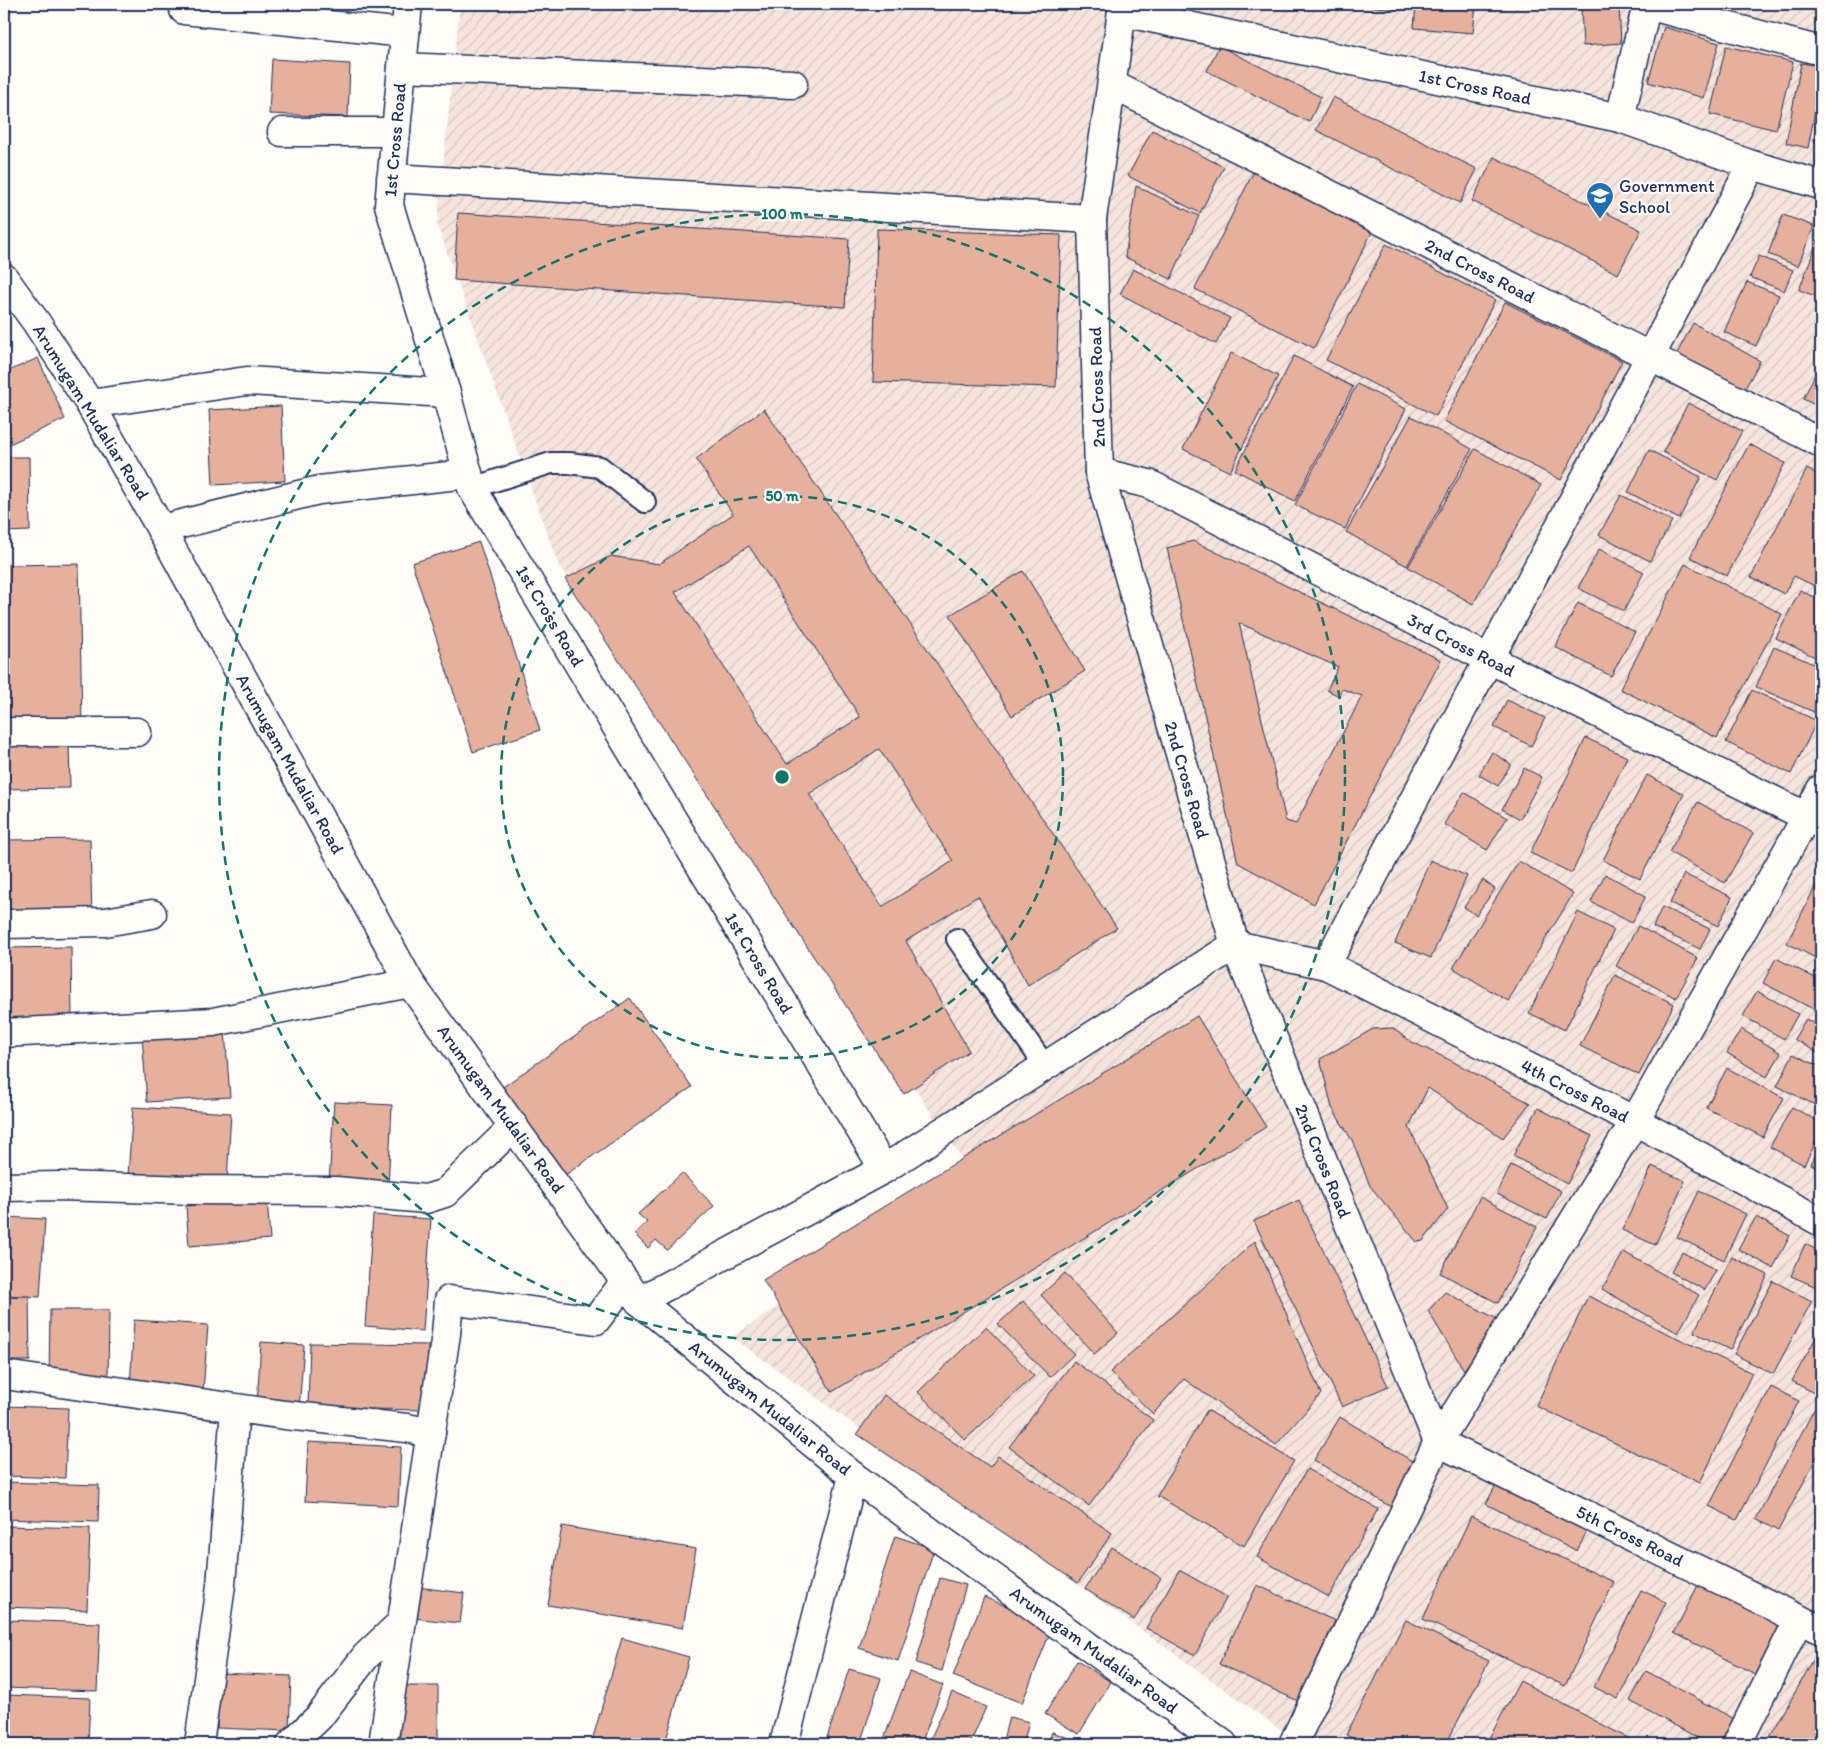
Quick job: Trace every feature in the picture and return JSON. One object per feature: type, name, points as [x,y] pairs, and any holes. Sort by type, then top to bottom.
[{"type":"street","name":"1st Cross Road","points":[[408,4],[389,204],[446,393],[470,481],[884,1170]]},
{"type":"street","points":[[1620,118],[1647,4],[1821,51]]},
{"type":"street","name":"1st Cross Road","points":[[1123,8],[1620,118],[1752,165],[1821,185]]},
{"type":"street","name":"2nd Cross Road","points":[[1123,8],[1092,220],[1099,472],[1235,945],[1438,1442]]},
{"type":"street","points":[[184,10],[405,33]]},
{"type":"street","points":[[402,67],[793,84]]},
{"type":"street","name":"2nd Cross Road","points":[[1113,85],[1821,443]]},
{"type":"street","points":[[282,132],[396,132]]},
{"type":"street","points":[[1326,965],[1752,165]]},
{"type":"street","points":[[392,178],[1092,220]]},
{"type":"street","name":"Arumugam Mudaliar Road","points":[[4,278],[36,322],[90,404],[161,529],[410,983],[632,1292],[853,1476],[1223,1744]]},
{"type":"street","points":[[90,404],[247,381],[446,393]]},
{"type":"street","name":"3rd Cross Road","points":[[1099,472],[1149,484],[1489,659],[1814,820]]},
{"type":"street","points":[[161,529],[319,490],[470,481]]},
{"type":"street","points":[[4,732],[138,732]]},
{"type":"street","points":[[1293,1744],[1438,1442],[1635,1121],[1814,820],[1821,789]]},
{"type":"street","points":[[4,924],[105,922],[152,914]]},
{"type":"street","points":[[383,1744],[450,1300],[596,1320],[632,1292],[884,1170],[1235,945]]},
{"type":"street","name":"4th Cross Road","points":[[1235,945],[1326,965],[1635,1121],[1821,1222]]},
{"type":"street","points":[[4,1033],[213,1022],[410,983]]},
{"type":"street","points":[[4,1187],[59,1186],[192,1190],[336,1191],[426,1199],[445,1192],[514,1126]]},
{"type":"street","points":[[4,1375],[235,1408],[407,1428],[430,1433]]},
{"type":"street","points":[[199,1744],[221,1585],[235,1408]]},
{"type":"street","name":"5th Cross Road","points":[[1438,1442],[1810,1624]]},
{"type":"street","points":[[784,1744],[853,1476]]},
{"type":"street","points":[[291,1744],[319,1717],[366,1656],[401,1623]]},
{"type":"street","points":[[1737,1744],[1810,1624]]},
{"type":"lane","points":[[470,481],[552,464],[600,467],[645,502]]},
{"type":"lane","points":[[957,939],[1045,1066]]},
{"type":"shaded area","points":[[460,4],[1821,4],[1821,1744],[1305,1744],[1277,1727],[732,1337],[974,1176],[558,564],[437,224]]},
{"type":"building","points":[[1342,4],[1410,4],[1409,10]]},
{"type":"building","points":[[1416,4],[1476,4],[1473,33],[1414,28]]},
{"type":"building","points":[[1619,6],[1621,43],[1583,46],[1581,8]]},
{"type":"building","points":[[1664,27],[1719,43],[1704,98],[1648,82]]},
{"type":"building","points":[[1219,46],[1321,97],[1309,122],[1207,71]]},
{"type":"building","points":[[1726,46],[1793,62],[1776,130],[1710,114]]},
{"type":"building","points":[[272,59],[350,64],[348,117],[269,114]]},
{"type":"building","points":[[1801,63],[1821,66],[1821,80],[1808,148],[1786,143]]},
{"type":"building","points":[[1821,88],[1821,106],[1818,105]]},
{"type":"building","points":[[1333,97],[1477,169],[1460,203],[1316,130]]},
{"type":"building","points":[[1817,115],[1821,115],[1821,143],[1814,142]]},
{"type":"building","points":[[1152,130],[1224,167],[1200,213],[1128,176]]},
{"type":"building","points":[[1494,157],[1641,230],[1618,274],[1472,201]]},
{"type":"building","points":[[1254,171],[1373,230],[1314,348],[1195,289]]},
{"type":"building","points":[[1136,186],[1199,216],[1171,279],[1125,257]]},
{"type":"building","points":[[458,213],[849,239],[845,307],[454,280]]},
{"type":"building","points":[[1783,215],[1814,226],[1798,266],[1768,254]]},
{"type":"building","points":[[877,229],[1061,235],[1056,387],[873,382]]},
{"type":"building","points":[[1821,232],[1821,298],[1799,290]]},
{"type":"building","points":[[1386,244],[1495,300],[1436,416],[1326,360]]},
{"type":"building","points":[[1759,256],[1793,270],[1784,291],[1750,277]]},
{"type":"building","points":[[1133,269],[1230,318],[1216,344],[1120,294]]},
{"type":"building","points":[[1747,282],[1779,295],[1756,346],[1724,332]]},
{"type":"building","points":[[1505,302],[1622,361],[1561,480],[1444,421]]},
{"type":"building","points":[[1693,323],[1760,361],[1741,396],[1674,359]]},
{"type":"building","points":[[1231,353],[1278,376],[1230,472],[1183,449]]},
{"type":"building","points":[[1294,356],[1353,387],[1295,501],[1235,470]]},
{"type":"building","points":[[38,358],[65,419],[7,445],[4,438],[4,373]]},
{"type":"building","points":[[1821,362],[1821,408],[1803,399]]},
{"type":"building","points":[[1357,384],[1406,409],[1345,529],[1295,505]]},
{"type":"building","points":[[1688,403],[1742,431],[1717,480],[1663,452]]},
{"type":"building","points":[[281,406],[285,481],[213,485],[209,410]]},
{"type":"building","points":[[764,409],[1117,928],[1028,985],[978,896],[906,941],[969,1051],[904,1094],[565,579],[611,556],[659,564],[733,514],[696,459]],"holes":[[[749,546],[860,717],[787,764],[675,592]],[[879,749],[953,861],[882,907],[809,794]]]},
{"type":"building","points":[[1411,416],[1472,449],[1407,566],[1346,532]]},
{"type":"building","points":[[1749,444],[1785,463],[1727,576],[1690,557]]},
{"type":"building","points":[[1475,449],[1541,485],[1473,604],[1408,567]]},
{"type":"building","points":[[1649,450],[1701,477],[1679,519],[1628,492]]},
{"type":"building","points":[[4,457],[29,457],[30,531],[4,532]]},
{"type":"building","points":[[1807,469],[1821,476],[1821,589],[1794,576],[1784,594],[1751,577]]},
{"type":"building","points":[[1621,495],[1672,521],[1650,561],[1599,535]]},
{"type":"building","points":[[1193,541],[1441,660],[1314,904],[1238,863],[1167,548]],"holes":[[[1239,623],[1338,667],[1327,690],[1339,696],[1342,689],[1362,696],[1296,824],[1286,821]]]},
{"type":"building","points":[[479,542],[540,730],[473,752],[412,563]]},
{"type":"building","points":[[1599,549],[1644,572],[1624,611],[1578,588]]},
{"type":"building","points":[[79,564],[82,726],[4,727],[4,565]]},
{"type":"building","points":[[1685,564],[1782,614],[1717,738],[1620,689]]},
{"type":"building","points":[[1023,571],[1085,671],[1012,716],[950,615]]},
{"type":"building","points":[[1800,590],[1821,601],[1821,660],[1776,638]]},
{"type":"building","points":[[1578,603],[1635,632],[1611,676],[1555,647]]},
{"type":"building","points":[[1774,647],[1821,667],[1821,715],[1756,687]]},
{"type":"building","points":[[1752,690],[1817,721],[1791,774],[1726,742]]},
{"type":"building","points":[[1507,700],[1545,718],[1531,746],[1494,727]]},
{"type":"building","points":[[1586,738],[1627,757],[1572,873],[1530,853]]},
{"type":"building","points":[[69,739],[70,788],[4,789],[4,740]]},
{"type":"building","points":[[1492,752],[1511,764],[1498,786],[1479,775]]},
{"type":"building","points":[[1524,768],[1542,777],[1520,819],[1502,809]]},
{"type":"building","points":[[1647,775],[1684,794],[1640,879],[1603,860]]},
{"type":"building","points":[[1464,792],[1507,818],[1487,850],[1444,824]]},
{"type":"building","points":[[1698,802],[1753,833],[1725,883],[1669,852]]},
{"type":"building","points":[[90,839],[92,919],[4,920],[4,840]]},
{"type":"building","points":[[1430,860],[1467,876],[1431,958],[1395,943]]},
{"type":"building","points":[[1519,861],[1573,894],[1508,1001],[1453,968]]},
{"type":"building","points":[[1605,874],[1646,896],[1632,923],[1591,902]]},
{"type":"building","points":[[1684,874],[1732,897],[1718,926],[1670,903]]},
{"type":"building","points":[[1821,875],[1821,961],[1787,943]]},
{"type":"building","points":[[1483,880],[1495,889],[1476,915],[1464,907]]},
{"type":"building","points":[[1662,907],[1710,929],[1700,949],[1653,927]]},
{"type":"building","points":[[1578,912],[1614,930],[1565,1030],[1529,1013]]},
{"type":"building","points":[[1638,926],[1698,958],[1676,998],[1616,966]]},
{"type":"building","points":[[71,947],[72,1019],[4,1020],[4,948]]},
{"type":"building","points":[[1776,958],[1821,981],[1821,999],[1815,1010],[1763,983]]},
{"type":"building","points":[[1615,975],[1674,1004],[1639,1075],[1580,1046]]},
{"type":"building","points":[[1757,991],[1798,1014],[1784,1039],[1743,1016]]},
{"type":"building","points":[[630,998],[692,1087],[561,1178],[500,1089]]},
{"type":"building","points":[[1197,1016],[1266,1127],[832,1392],[763,1280]]},
{"type":"building","points":[[1806,1019],[1821,1028],[1821,1055],[1794,1039]]},
{"type":"building","points":[[1392,1028],[1412,1042],[1530,1103],[1503,1138],[1428,1088],[1409,1127],[1448,1209],[1423,1241],[1417,1242],[1370,1186],[1352,1140],[1332,1108],[1320,1059],[1373,1029]]},
{"type":"building","points":[[1741,1029],[1781,1053],[1767,1077],[1727,1053]]},
{"type":"building","points":[[225,1031],[230,1097],[147,1102],[142,1036]]},
{"type":"building","points":[[1793,1054],[1821,1067],[1821,1108],[1777,1086]]},
{"type":"building","points":[[1727,1068],[1784,1098],[1763,1137],[1706,1108]]},
{"type":"building","points":[[334,1102],[392,1105],[388,1188],[329,1184]]},
{"type":"building","points":[[133,1107],[231,1113],[227,1181],[128,1175]]},
{"type":"building","points":[[1792,1107],[1821,1123],[1821,1132],[1804,1165],[1770,1147]]},
{"type":"building","points":[[1538,1108],[1592,1136],[1567,1184],[1513,1156]]},
{"type":"building","points":[[1821,1144],[1821,1170],[1811,1164]]},
{"type":"building","points":[[1511,1165],[1561,1191],[1547,1219],[1497,1194]]},
{"type":"building","points":[[1652,1166],[1685,1181],[1655,1245],[1622,1230]]},
{"type":"building","points":[[682,1173],[714,1206],[667,1250],[656,1240],[648,1248],[634,1234],[647,1222],[638,1214]]},
{"type":"building","points":[[1699,1191],[1746,1214],[1724,1260],[1677,1237]]},
{"type":"building","points":[[1480,1197],[1537,1227],[1498,1303],[1440,1273]]},
{"type":"building","points":[[267,1199],[270,1239],[189,1246],[186,1206]]},
{"type":"building","points":[[1299,1200],[1388,1386],[1342,1407],[1254,1221]]},
{"type":"building","points":[[373,1215],[431,1219],[423,1331],[365,1326]]},
{"type":"building","points":[[4,1217],[45,1219],[40,1297],[4,1295]]},
{"type":"building","points":[[1756,1217],[1790,1236],[1773,1268],[1738,1249]]},
{"type":"building","points":[[1255,1241],[1321,1394],[1276,1445],[1184,1379],[1153,1414],[1110,1372]]},
{"type":"building","points":[[1805,1244],[1821,1252],[1821,1289],[1791,1276]]},
{"type":"building","points":[[1624,1252],[1699,1295],[1678,1333],[1602,1289]]},
{"type":"building","points":[[1682,1252],[1716,1270],[1705,1290],[1671,1272]]},
{"type":"building","points":[[1732,1257],[1768,1275],[1730,1350],[1694,1332]]},
{"type":"building","points":[[1065,1273],[1118,1333],[1094,1354],[1041,1295]]},
{"type":"building","points":[[1773,1281],[1812,1301],[1773,1374],[1734,1354]]},
{"type":"building","points":[[1445,1292],[1499,1320],[1464,1370],[1428,1311]]},
{"type":"building","points":[[29,1296],[30,1361],[4,1361],[4,1297]]},
{"type":"building","points":[[1588,1296],[1752,1373],[1700,1483],[1536,1406]]},
{"type":"building","points":[[1023,1301],[1074,1354],[1050,1377],[998,1324]]},
{"type":"building","points":[[50,1310],[109,1310],[108,1380],[49,1379]]},
{"type":"building","points":[[134,1320],[208,1325],[203,1392],[130,1387]]},
{"type":"building","points":[[986,1327],[1034,1376],[965,1440],[918,1392]]},
{"type":"building","points":[[1821,1328],[1821,1397],[1792,1381]]},
{"type":"building","points":[[261,1342],[304,1345],[299,1409],[257,1405]]},
{"type":"building","points":[[310,1343],[428,1345],[427,1410],[308,1408]]},
{"type":"building","points":[[1074,1361],[1153,1420],[1089,1506],[1009,1447]]},
{"type":"building","points":[[1771,1387],[1799,1401],[1737,1520],[1709,1506]]},
{"type":"building","points":[[884,1395],[990,1467],[998,1456],[1112,1533],[1078,1583],[857,1434]]},
{"type":"building","points":[[1817,1404],[1821,1406],[1821,1449],[1778,1531],[1756,1519]]},
{"type":"building","points":[[4,1406],[68,1408],[65,1478],[4,1476]]},
{"type":"building","points":[[1207,1410],[1294,1461],[1244,1546],[1157,1496]]},
{"type":"building","points":[[1340,1417],[1417,1464],[1391,1507],[1314,1460]]},
{"type":"building","points":[[308,1442],[401,1447],[398,1506],[305,1501]]},
{"type":"building","points":[[1307,1469],[1378,1509],[1329,1597],[1257,1557]]},
{"type":"building","points":[[1498,1481],[1589,1527],[1577,1551],[1486,1504]]},
{"type":"building","points":[[4,1482],[99,1485],[98,1522],[4,1519]]},
{"type":"building","points":[[1471,1516],[1614,1582],[1565,1686],[1423,1619]]},
{"type":"building","points":[[4,1526],[90,1528],[87,1610],[4,1607]]},
{"type":"building","points":[[562,1526],[696,1549],[683,1628],[548,1605]]},
{"type":"building","points":[[895,1536],[934,1549],[898,1661],[859,1648]]},
{"type":"building","points":[[1112,1547],[1161,1578],[1134,1620],[1085,1589]]},
{"type":"building","points":[[1179,1570],[1227,1597],[1195,1655],[1146,1628]]},
{"type":"building","points":[[940,1578],[966,1585],[942,1671],[916,1663]]},
{"type":"building","points":[[1257,1585],[1335,1621],[1298,1701],[1219,1664]]},
{"type":"building","points":[[1698,1585],[1788,1630],[1763,1678],[1674,1633]]},
{"type":"building","points":[[417,1587],[464,1593],[460,1623],[413,1618]]},
{"type":"building","points":[[1641,1590],[1666,1602],[1618,1699],[1594,1687]]},
{"type":"building","points":[[984,1597],[1053,1625],[1022,1703],[953,1676]]},
{"type":"building","points":[[4,1620],[100,1623],[97,1691],[4,1688]]},
{"type":"building","points":[[1406,1620],[1489,1661],[1446,1744],[1364,1744],[1346,1735]]},
{"type":"building","points":[[622,1638],[689,1657],[665,1744],[591,1744]]},
{"type":"building","points":[[1815,1657],[1821,1660],[1821,1744],[1766,1744]]},
{"type":"building","points":[[1077,1661],[1111,1682],[1079,1734],[1045,1714]]},
{"type":"building","points":[[849,1669],[881,1678],[860,1744],[825,1744]]},
{"type":"building","points":[[1646,1671],[1738,1721],[1726,1744],[1709,1744],[1630,1701]]},
{"type":"building","points":[[909,1672],[943,1685],[921,1744],[882,1744]]},
{"type":"building","points":[[220,1673],[291,1676],[289,1731],[217,1728]]},
{"type":"building","points":[[1520,1681],[1639,1744],[1486,1744]]},
{"type":"building","points":[[399,1686],[438,1686],[438,1744],[400,1744]]},
{"type":"building","points":[[952,1692],[986,1707],[970,1744],[928,1744]]},
{"type":"building","points":[[4,1695],[90,1698],[88,1744],[4,1744]]},
{"type":"building","points":[[1009,1717],[1029,1722],[1023,1744],[1002,1744]]},
{"type":"building","points":[[1052,1732],[1086,1744],[1048,1744]]},
{"type":"place","name":"Government School","points":[[1600,220]]}]
